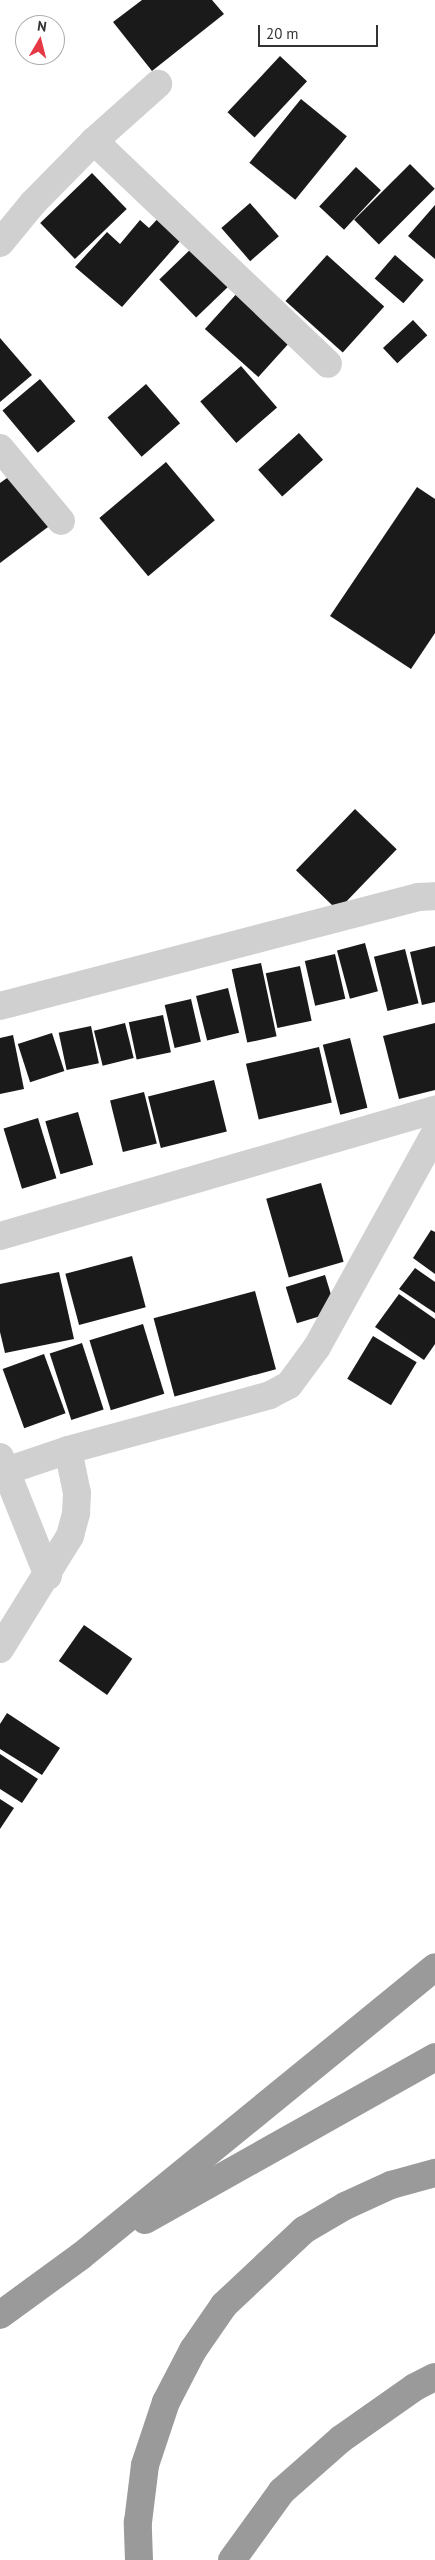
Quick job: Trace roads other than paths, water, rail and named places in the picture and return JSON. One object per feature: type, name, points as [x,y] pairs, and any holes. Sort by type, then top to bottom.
[{"type":"highway","points":[[0,2315],[81,2256],[435,1966]]},
{"type":"highway","points":[[81,2256],[435,2057]]},
{"type":"highway","points":[[139,2560],[138,2522],[145,2465],[166,2402],[193,2350],[224,2305],[304,2230],[345,2206],[391,2185],[435,2173]]},
{"type":"highway","points":[[232,2560],[282,2491],[341,2439],[414,2387],[435,2377]]},
{"type":"street","points":[[0,243],[33,203],[94,141],[158,84]]},
{"type":"street","points":[[94,141],[328,364]]},
{"type":"street","points":[[0,448],[61,521]]},
{"type":"street","points":[[0,1006],[418,897],[435,896]]},
{"type":"street","points":[[0,1236],[435,1110]]},
{"type":"street","points":[[48,1576],[3,1464],[68,1450],[270,1395],[289,1385],[318,1347],[435,1133]]},
{"type":"street","points":[[0,1649],[48,1576],[70,1536],[76,1513],[76,1493],[68,1450]]}]
